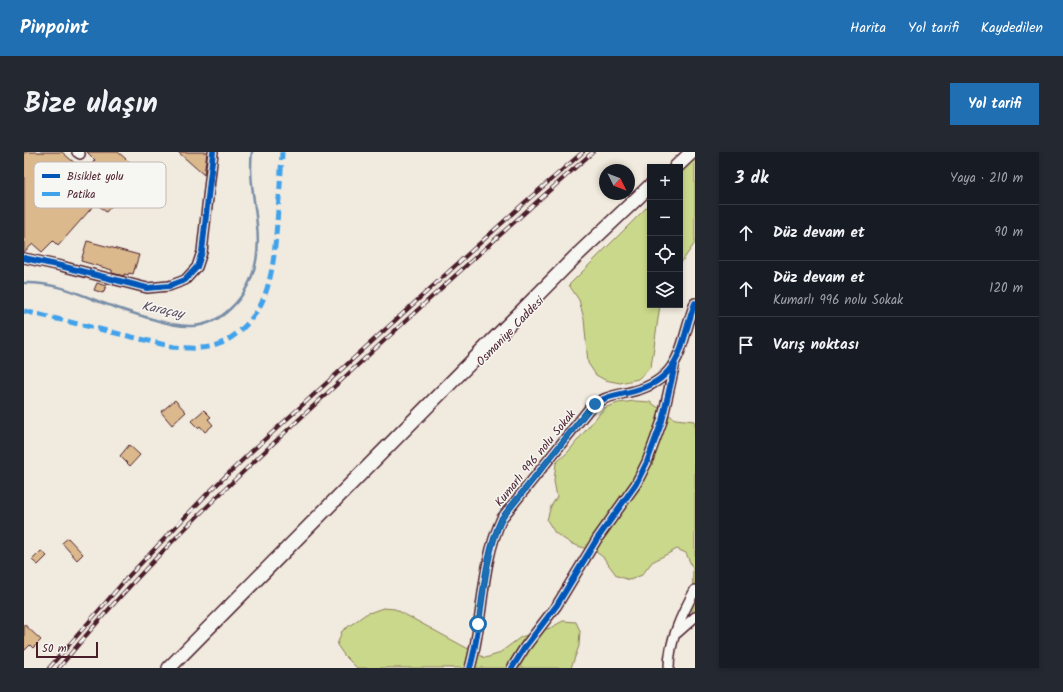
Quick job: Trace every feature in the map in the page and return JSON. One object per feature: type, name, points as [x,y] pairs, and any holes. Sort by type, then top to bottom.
[{"type":"highway","points":[[673,164],[686,152]]},
{"type":"highway","points":[[679,164],[692,152]]},
{"type":"highway","points":[[169,668],[574,258],[647,189]]},
{"type":"highway","name":"Osmaniye Caddesi","points":[[177,668],[371,474],[580,258],[647,193]]},
{"type":"street","points":[[24,258],[147,288],[169,286],[185,280],[197,267],[202,252],[213,152]]},
{"type":"street","name":"Kumarlı 996 nolu Sokak","points":[[470,668],[489,556],[494,535],[502,518],[589,409],[611,395],[639,389],[656,382],[666,374],[675,363],[695,303]]},
{"type":"street","points":[[512,668],[525,647],[558,605],[597,539],[636,484],[647,462],[662,421],[675,363]]},
{"type":"street","points":[[669,668],[669,658],[673,637],[680,619],[695,590]]},
{"type":"street","points":[[673,637],[695,616]]},
{"type":"green space","points":[[695,159],[695,243],[683,260],[683,200],[683,170]]},
{"type":"green space","points":[[647,207],[647,308],[660,308],[651,367],[638,379],[620,383],[605,380],[596,375],[588,363],[584,319],[579,300],[569,285]]},
{"type":"green space","points":[[635,401],[650,402],[675,419],[695,421],[695,622],[692,610],[693,569],[686,553],[677,549],[652,562],[642,575],[630,580],[617,576],[603,557],[596,552],[572,544],[555,533],[547,520],[551,506],[557,497],[554,481],[556,463],[568,452],[604,408],[618,403]]},
{"type":"green space","points":[[383,608],[395,609],[485,658],[498,654],[521,637],[550,628],[563,621],[576,622],[580,631],[579,646],[571,668],[357,668],[344,655],[337,645],[342,631],[366,614]]},
{"type":"building","points":[[24,152],[62,152],[74,162],[34,162],[34,208],[92,208],[58,246],[53,241],[42,252],[33,244],[24,252]]},
{"type":"building","points":[[87,152],[118,152],[129,162],[93,162],[95,160]]},
{"type":"building","points":[[178,152],[207,152],[204,175]]},
{"type":"building","points":[[102,208],[110,208],[106,212]]},
{"type":"building","points":[[87,241],[139,255],[133,274],[124,274],[124,276],[112,273],[112,270],[81,261]]},
{"type":"building","points":[[97,283],[106,286],[103,293],[94,290]]},
{"type":"building","points":[[175,400],[186,412],[172,425],[161,412]]},
{"type":"building","points":[[204,410],[211,417],[208,419],[213,425],[205,432],[200,426],[198,428],[191,421]]},
{"type":"building","points":[[129,445],[140,455],[130,466],[120,456]]},
{"type":"building","points":[[68,538],[83,554],[77,560],[62,543]]},
{"type":"building","points":[[41,551],[47,556],[38,565],[32,560]]},
{"type":"building","points":[[24,624],[41,640],[33,648],[30,645],[24,651]]},
{"type":"waterway","name":"Karaçay","points":[[24,283],[44,284],[63,288],[126,311],[183,326],[209,323],[219,318],[236,303],[244,292],[253,274],[256,261],[258,233],[251,166],[252,152]]},
{"type":"railway","points":[[49,668],[126,579],[207,494],[252,451],[524,203],[583,152]]},
{"type":"railway","points":[[59,668],[126,590],[234,480],[439,291],[593,152]]},
{"type":"marked path","points":[[24,311],[174,347],[203,348],[214,346],[226,341],[250,321],[259,308],[269,283],[273,263],[282,152]]},
{"type":"cycle path","points":[[24,258],[147,288],[169,286],[185,280],[197,267],[202,252],[213,152]]},
{"type":"cycle path","points":[[470,668],[478,630],[490,554],[502,518],[589,409],[605,398],[634,391],[650,385],[662,377],[671,368],[682,345],[695,303]]},
{"type":"cycle path","points":[[512,668],[525,647],[557,605],[597,539],[636,484],[647,462],[662,421],[675,365]]},
{"type":"route","points":[[478,624],[489,556],[494,535],[502,518],[554,455],[589,409],[595,404]]}]
